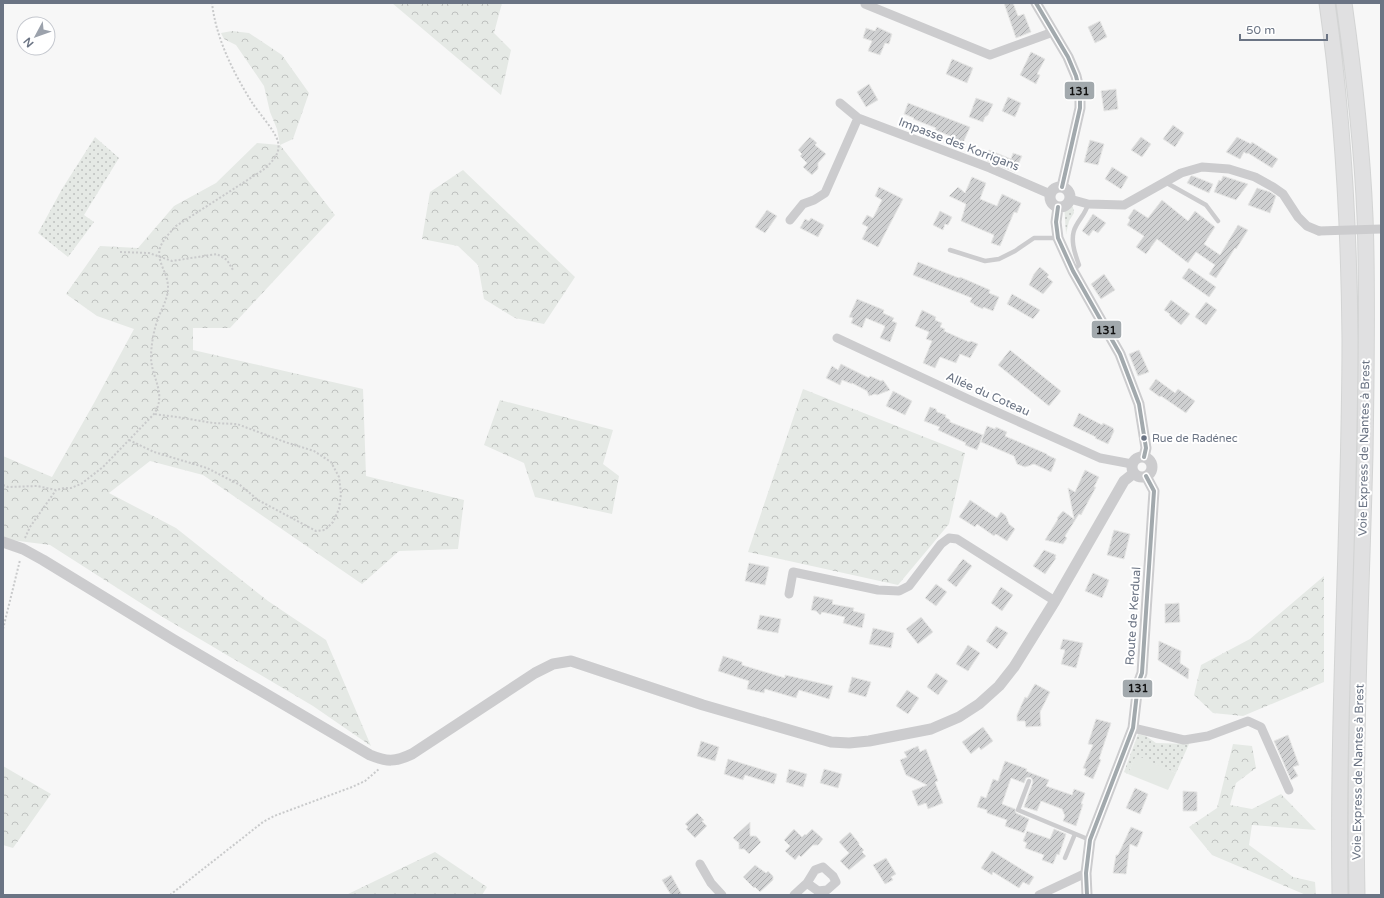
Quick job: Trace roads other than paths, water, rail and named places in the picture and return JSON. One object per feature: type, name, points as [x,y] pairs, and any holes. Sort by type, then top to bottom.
[{"type":"highway","name":"Voie Express de Nantes à Brest","points":[[1327,3],[1340,102],[1344,160],[1350,338],[1339,781],[1340,895]]},
{"type":"highway","name":"Voie Express de Nantes à Brest","points":[[1344,3],[1357,100],[1365,219],[1366,390],[1356,782],[1357,895]]},
{"type":"street","points":[[1036,3],[1068,57],[1076,76],[1080,93],[1080,108],[1062,187]]},
{"type":"street","points":[[866,4],[990,55],[1053,32]]},
{"type":"street","name":"Impasse des Korrigans","points":[[840,104],[858,118],[990,168],[1050,194]]},
{"type":"street","points":[[790,220],[803,204],[814,200],[825,193],[858,118]]},
{"type":"street","points":[[1070,199],[1088,204],[1124,205],[1181,173],[1202,167],[1229,170],[1255,177],[1283,194],[1298,217],[1307,226],[1319,231],[1381,229]]},
{"type":"street","points":[[1062,187],[1069,192],[1070,199],[1064,206],[1058,206],[1052,203],[1050,194],[1054,189],[1062,187]]},
{"type":"street","points":[[1058,206],[1056,222],[1058,238],[1073,271],[1120,354],[1139,404],[1146,448],[1144,457]]},
{"type":"street","name":"Allée du Coteau","points":[[837,338],[1100,458],[1133,468]]},
{"type":"street","points":[[3,542],[22,549],[43,560],[174,640],[370,755],[387,761],[400,759],[412,754],[535,673],[553,664],[571,661],[703,705],[831,742],[849,743],[869,741],[931,729],[958,717],[979,704],[999,686],[1014,667],[1056,601],[1124,481],[1133,468],[1136,459],[1144,457],[1150,460],[1152,466],[1151,472],[1146,476],[1139,477],[1133,468]]},
{"type":"street","name":"Route de Kerdual","points":[[1087,895],[1086,873],[1090,840],[1133,728],[1138,684],[1142,673],[1154,491],[1146,476]]},
{"type":"street","points":[[789,594],[793,572],[878,590],[899,591],[909,586],[941,544],[949,538],[957,538],[1056,601]]},
{"type":"street","points":[[1133,728],[1184,740],[1208,736],[1248,722],[1261,727],[1289,790]]},
{"type":"street","points":[[700,864],[711,883],[722,895]]},
{"type":"street","points":[[1040,895],[1086,873]]},
{"type":"street","points":[[794,895],[807,883]]},
{"type":"lane","points":[[1165,182],[1206,205],[1218,221]]},
{"type":"lane","points":[[1073,271],[1079,265],[1072,247],[1075,227],[1086,210],[1088,204]]},
{"type":"lane","points":[[950,250],[985,262],[999,259],[1015,251],[1034,238],[1058,238]]},
{"type":"lane","points":[[1029,781],[1018,810],[1090,840]]},
{"type":"lane","points":[[1065,858],[1075,834]]},
{"type":"place","name":"Rue de Radénec","points":[[1144,438]]}]
